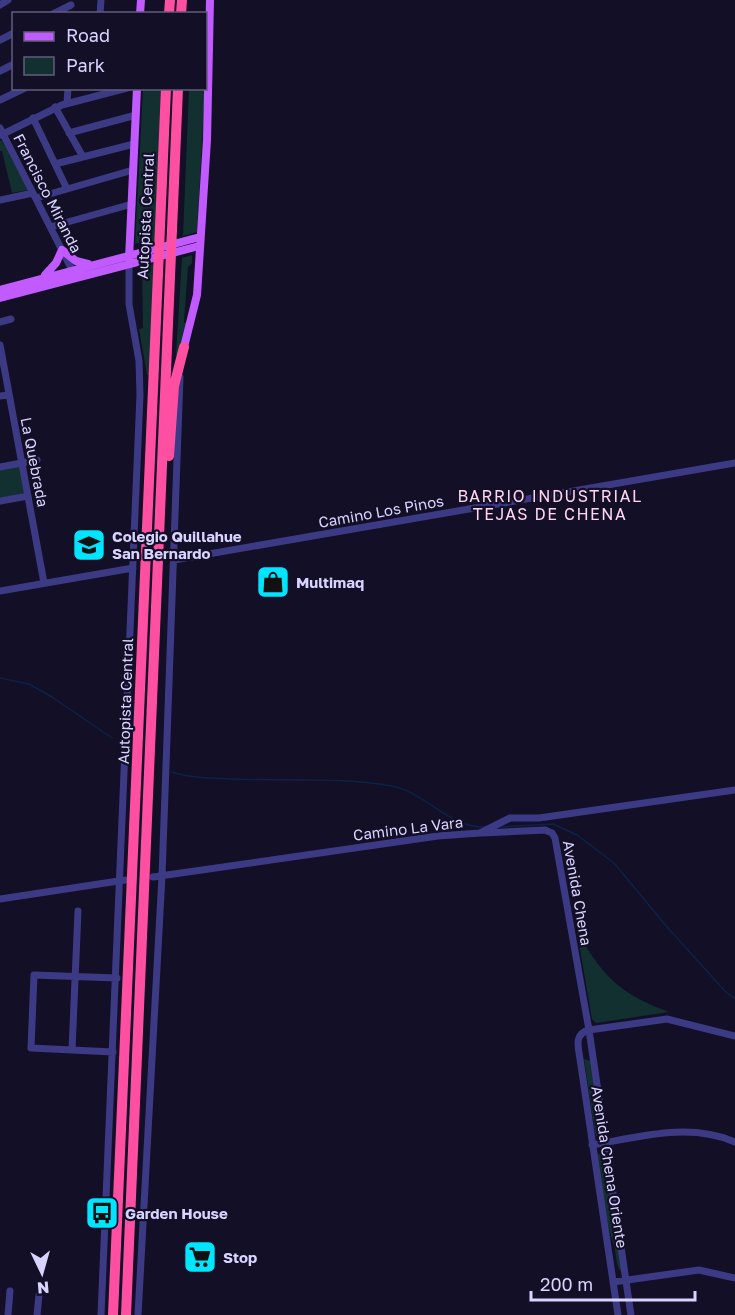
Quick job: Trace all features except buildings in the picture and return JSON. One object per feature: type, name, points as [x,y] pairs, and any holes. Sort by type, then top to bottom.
[{"type":"highway","name":"Autopista Central","points":[[113,1315],[166,90]]},
{"type":"highway","name":"Autopista Central","points":[[126,1315],[178,90]]},
{"type":"highway","points":[[160,506],[168,471],[174,386],[184,347]]},
{"type":"main road","points":[[184,347],[197,295],[196,242],[207,140],[210,0]]},
{"type":"main road","points":[[129,259],[137,90]]},
{"type":"main road","points":[[0,290],[92,265],[129,259],[196,242]]},
{"type":"main road","points":[[41,278],[57,263],[62,250],[75,261],[92,265]]},
{"type":"main road","points":[[0,298],[80,276],[129,259]]},
{"type":"main road","points":[[72,270],[80,276]]},
{"type":"street","points":[[0,5],[8,0]]},
{"type":"street","points":[[56,12],[71,2]]},
{"type":"street","points":[[0,100],[20,90]]},
{"type":"street","points":[[67,103],[68,90]]},
{"type":"street","points":[[1,132],[56,107],[97,92],[112,90]]},
{"type":"street","points":[[56,107],[83,157]]},
{"type":"street","points":[[69,133],[136,115]]},
{"type":"street","points":[[33,118],[67,189]]},
{"type":"street","name":"Francisco Miranda","points":[[1,132],[72,270]]},
{"type":"street","points":[[55,164],[135,144]]},
{"type":"street","points":[[0,200],[67,189],[133,170]]},
{"type":"street","points":[[50,227],[132,204]]},
{"type":"street","points":[[101,1315],[120,901],[123,881],[141,383],[129,304],[129,259]]},
{"type":"street","points":[[0,322],[11,319]]},
{"type":"street","name":"La Quebrada","points":[[0,345],[44,583]]},
{"type":"street","points":[[138,1315],[162,876],[178,425],[184,347]]},
{"type":"street","points":[[0,396],[9,395]]},
{"type":"street","points":[[0,467],[37,460]]},
{"type":"street","name":"Camino Los Pinos","points":[[174,560],[735,463]]},
{"type":"street","points":[[0,501],[28,496]]},
{"type":"street","points":[[0,589],[133,568]]},
{"type":"street","name":"Camino La Vara","points":[[153,877],[438,836],[483,832],[510,818],[539,818],[735,790]]},
{"type":"street","name":"Avenida Chena","points":[[483,832],[545,831],[554,836],[589,1030]]},
{"type":"street","points":[[0,899],[123,881]]},
{"type":"street","points":[[102,883],[112,888],[120,901]]},
{"type":"street","points":[[72,1050],[78,911]]},
{"type":"street","points":[[113,1052],[32,1048],[34,975],[117,978]]},
{"type":"street","points":[[631,1315],[589,1030],[668,1019],[735,1036]]},
{"type":"street","name":"Avenida Chena Oriente","points":[[589,1030],[582,1032],[578,1039],[580,1059],[618,1315]]},
{"type":"street","points":[[580,1059],[593,1056]]},
{"type":"street","points":[[592,1145],[685,1131],[713,1134],[735,1142]]},
{"type":"street","points":[[613,1282],[699,1270],[735,1278]]},
{"type":"street","points":[[0,1315],[6,1315],[10,1291]]},
{"type":"street","points":[[37,1315],[39,1295]]},
{"type":"green space","points":[[143,90],[162,90],[156,243],[142,246],[135,244]]},
{"type":"green space","points":[[189,90],[205,90],[197,232],[183,236]]},
{"type":"green space","points":[[2,140],[28,190],[12,193],[2,151],[0,151]]},
{"type":"green space","points":[[192,255],[192,263],[188,267],[184,322],[187,324],[180,357],[176,355],[182,258]]},
{"type":"green space","points":[[155,264],[151,375],[147,375],[139,329],[143,328],[142,267]]},
{"type":"green space","points":[[20,466],[25,493],[0,498],[0,469]]},
{"type":"green space","points":[[577,932],[596,961],[614,982],[637,998],[669,1012],[596,1023],[592,1019]]},
{"type":"green space","points":[[584,1059],[591,1061],[601,1136],[596,1136],[595,1133]]},
{"type":"green space","points":[[598,1154],[606,1155],[622,1273],[617,1264],[604,1202],[598,1157]]},
{"type":"waterway","points":[[0,678],[29,684],[112,738]]},
{"type":"waterway","points":[[172,772],[209,778],[332,780],[392,786],[415,795],[460,822],[484,827]]},
{"type":"waterway","points":[[500,827],[553,824],[577,835],[614,863],[667,927],[735,999]]},
{"type":"place","name":"Colegio Quillahue San Bernardo","points":[[89,545]]},
{"type":"place","name":"Multimaq","points":[[273,582]]},
{"type":"place","name":"Garden House","points":[[102,1213]]},
{"type":"place","name":"Stop","points":[[200,1257]]},
{"type":"district","name":"BARRIO INDUSTRIAL TEJAS DE CHENA","points":[[550,505]]}]
